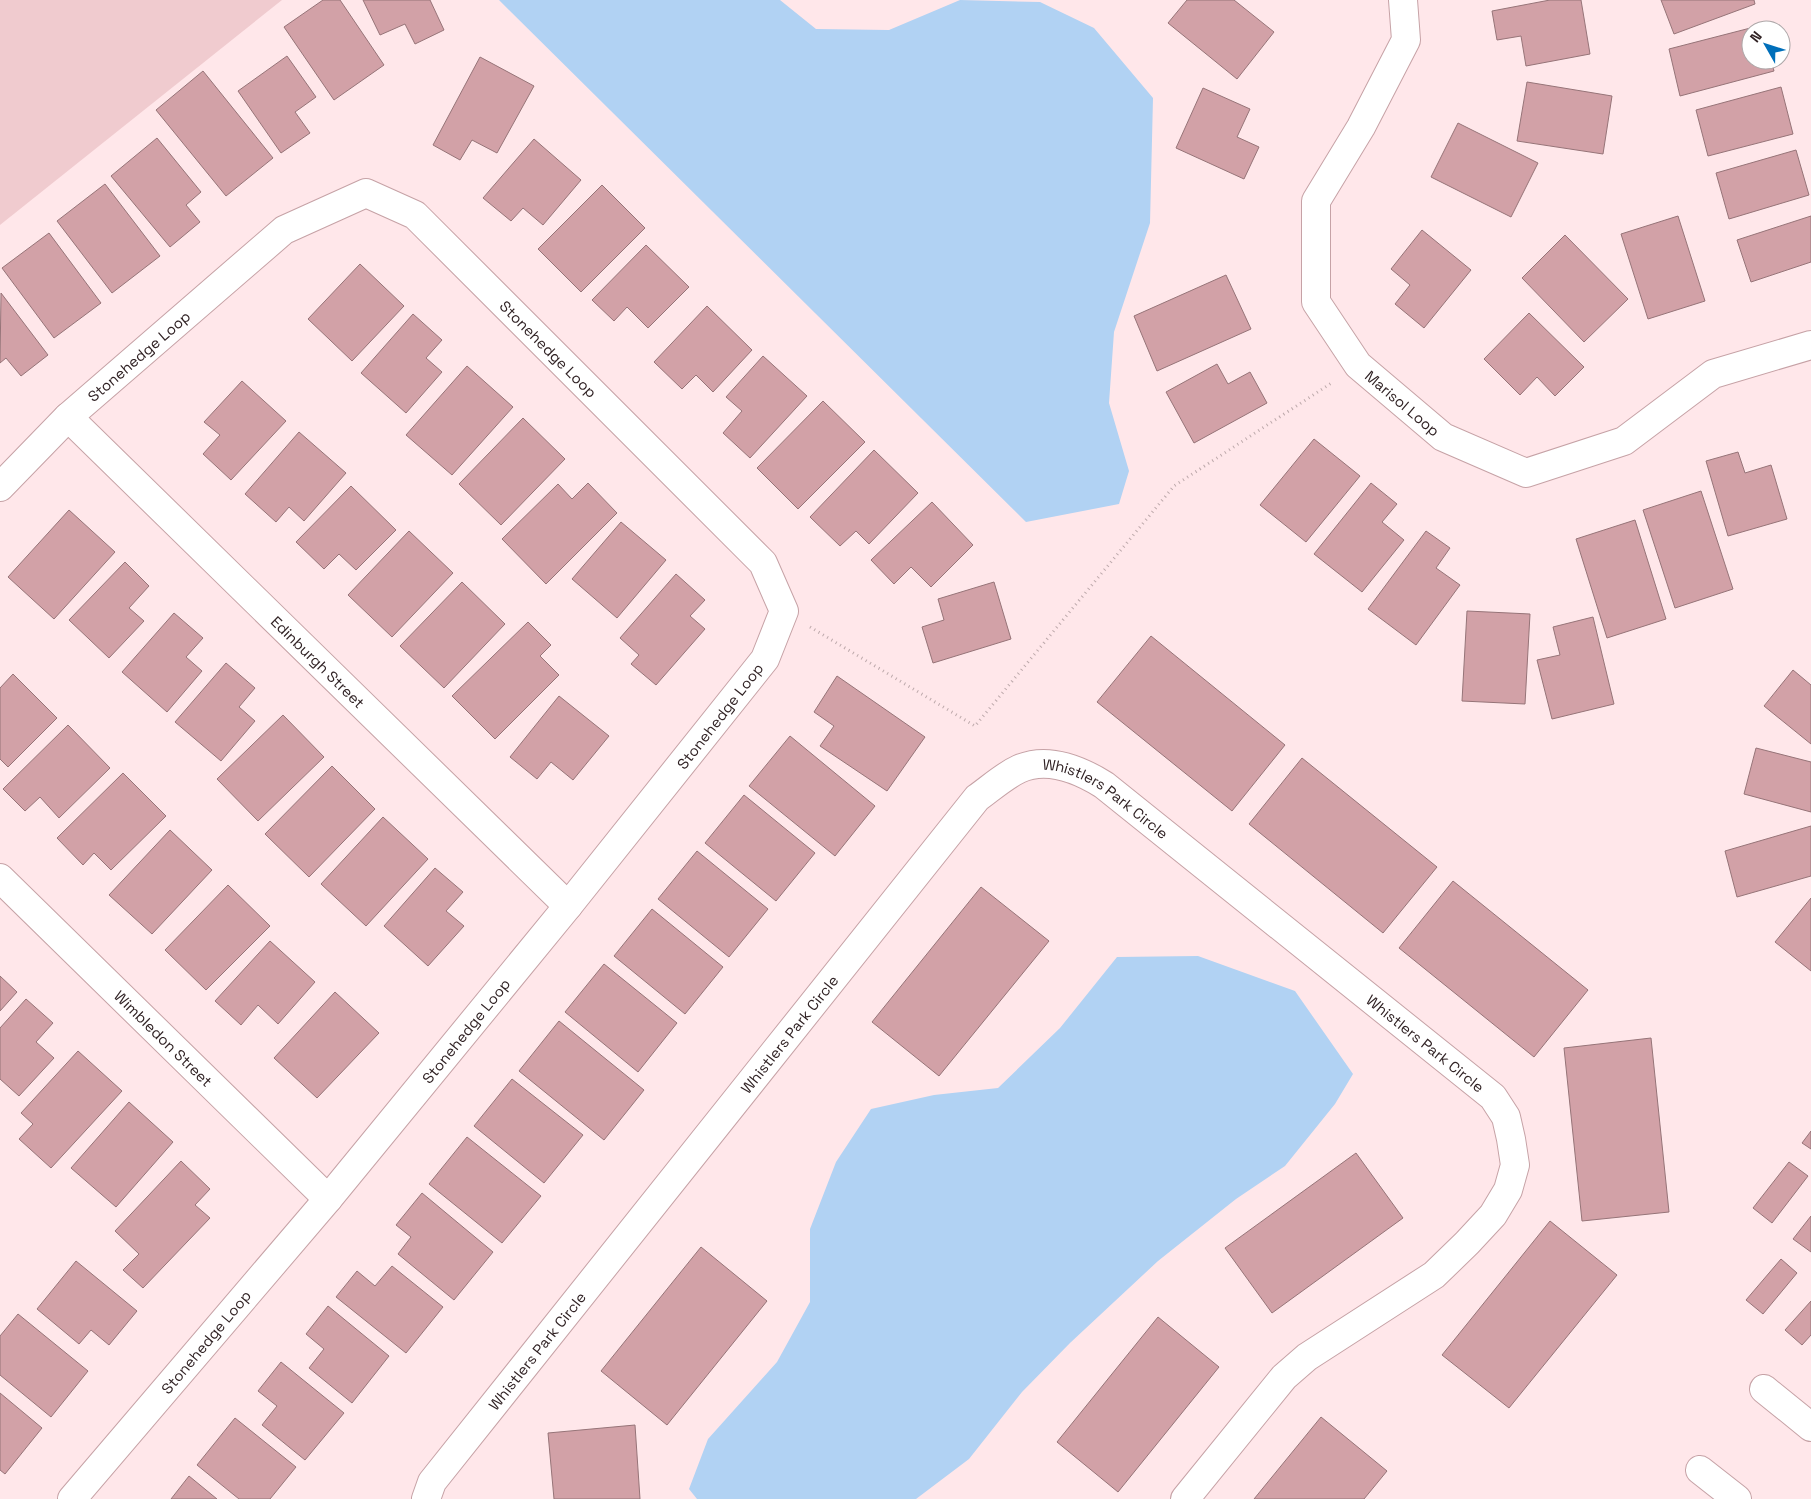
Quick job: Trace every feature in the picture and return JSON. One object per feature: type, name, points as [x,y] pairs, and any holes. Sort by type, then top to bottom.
[{"type":"street","name":"Marisol Loop","points":[[1403,0],[1406,40],[1361,127],[1316,201],[1316,302],[1358,365],[1443,437],[1526,473],[1624,440],[1713,374],[1811,345]]},
{"type":"street","name":"Stonehedge Loop","points":[[0,487],[68,417],[284,230],[366,193],[415,215],[764,563],[784,611],[765,659],[568,906],[328,1198],[72,1499]]},
{"type":"street","name":"Edinburgh Street","points":[[68,417],[568,906]]},
{"type":"street","name":"Whistlers Park Circle","points":[[426,1499],[432,1482],[978,798],[1000,780],[1021,768],[1045,764],[1066,767],[1085,773],[1104,785],[1493,1097],[1506,1117],[1511,1139],[1515,1165],[1508,1190],[1493,1215],[1467,1244],[1434,1274],[1307,1357],[1284,1377],[1185,1499]]},
{"type":"street","name":"Wimbledon Street","points":[[0,878],[328,1198]]},
{"type":"street","points":[[1764,1389],[1811,1427]]},
{"type":"street","points":[[1700,1470],[1737,1499]]},
{"type":"path","points":[[784,611],[975,726],[1174,486],[1358,365]]},
{"type":"shaded area","points":[[0,0],[282,0],[0,225]]},
{"type":"water","points":[[499,0],[780,0],[816,29],[889,30],[960,0],[1040,2],[1094,28],[1153,98],[1150,223],[1114,332],[1109,403],[1129,471],[1119,504],[1026,522]]},
{"type":"water","points":[[1198,956],[1295,991],[1353,1074],[1335,1104],[1285,1166],[1236,1199],[1158,1261],[1070,1343],[1022,1392],[969,1459],[916,1499],[697,1499],[689,1489],[708,1439],[777,1362],[810,1302],[810,1229],[836,1162],[871,1109],[934,1095],[998,1088],[1060,1028],[1117,957]]},
{"type":"building","points":[[323,0],[340,0],[384,65],[334,100],[284,27]]},
{"type":"building","points":[[363,0],[430,0],[444,30],[415,44],[405,24],[380,35]]},
{"type":"building","points":[[1187,0],[1234,0],[1274,32],[1237,79],[1168,23]]},
{"type":"building","points":[[1550,0],[1581,0],[1590,54],[1526,66],[1521,36],[1497,40],[1492,11]]},
{"type":"building","points":[[1661,0],[1754,0],[1755,4],[1674,34]]},
{"type":"building","points":[[1741,30],[1741,70],[1774,71],[1680,96],[1669,49]]},
{"type":"building","points":[[287,56],[316,97],[295,112],[310,133],[281,153],[238,91]]},
{"type":"building","points":[[480,57],[534,86],[497,153],[472,140],[460,160],[433,145]]},
{"type":"building","points":[[203,71],[273,158],[226,196],[156,110]]},
{"type":"building","points":[[1527,82],[1612,96],[1603,154],[1517,141]]},
{"type":"building","points":[[1781,87],[1793,134],[1708,156],[1696,110]]},
{"type":"building","points":[[1203,88],[1250,109],[1237,137],[1259,147],[1244,179],[1176,148]]},
{"type":"building","points":[[1458,123],[1538,163],[1511,217],[1431,177]]},
{"type":"building","points":[[157,138],[201,192],[186,205],[200,222],[170,247],[111,176]]},
{"type":"building","points":[[534,139],[581,180],[543,225],[523,208],[511,221],[483,198]]},
{"type":"building","points":[[1796,150],[1809,195],[1729,219],[1716,173]]},
{"type":"building","points":[[105,184],[160,256],[112,293],[57,221]]},
{"type":"building","points":[[602,185],[645,228],[581,292],[538,249]]},
{"type":"building","points":[[1678,216],[1705,301],[1648,319],[1621,234]]},
{"type":"building","points":[[1811,216],[1811,262],[1751,282],[1737,240]]},
{"type":"building","points":[[1422,230],[1471,270],[1424,328],[1395,304],[1410,285],[1391,269]]},
{"type":"building","points":[[49,233],[101,303],[54,338],[2,268]]},
{"type":"building","points":[[1565,235],[1628,299],[1584,342],[1522,278]]},
{"type":"building","points":[[646,245],[689,287],[648,328],[627,307],[614,321],[592,300]]},
{"type":"building","points":[[360,264],[404,306],[352,361],[308,319]]},
{"type":"building","points":[[1226,275],[1251,329],[1157,371],[1134,316]]},
{"type":"building","points":[[1,293],[48,355],[21,376],[6,358],[0,363]]},
{"type":"building","points":[[707,306],[752,350],[713,392],[696,375],[682,389],[654,362]]},
{"type":"building","points":[[1529,313],[1584,367],[1555,396],[1537,377],[1520,395],[1484,359]]},
{"type":"building","points":[[413,314],[442,340],[426,358],[442,372],[406,413],[361,373]]},
{"type":"building","points":[[763,356],[807,396],[750,458],[723,433],[742,411],[726,397]]},
{"type":"building","points":[[1217,364],[1228,384],[1250,372],[1267,403],[1194,443],[1166,392]]},
{"type":"building","points":[[467,366],[513,407],[452,475],[406,435]]},
{"type":"building","points":[[242,381],[286,421],[231,480],[203,454],[220,435],[204,422]]},
{"type":"building","points":[[823,401],[865,442],[798,509],[757,468]]},
{"type":"building","points":[[523,418],[565,459],[501,525],[459,484]]},
{"type":"building","points":[[299,432],[346,473],[304,521],[289,507],[276,522],[245,494]]},
{"type":"building","points":[[1314,439],[1360,476],[1306,542],[1260,505]]},
{"type":"building","points":[[874,450],[918,493],[869,544],[856,531],[840,546],[810,517]]},
{"type":"building","points":[[1738,452],[1745,473],[1771,465],[1787,519],[1728,536],[1706,461]]},
{"type":"building","points":[[588,483],[617,513],[546,584],[502,539],[558,484],[572,499]]},
{"type":"building","points":[[1371,483],[1397,504],[1382,522],[1404,540],[1362,592],[1314,554]]},
{"type":"building","points":[[351,486],[396,530],[356,570],[339,554],[324,569],[296,542]]},
{"type":"building","points":[[1701,491],[1733,589],[1675,608],[1643,510]]},
{"type":"building","points":[[932,502],[973,545],[931,587],[911,567],[894,584],[871,560]]},
{"type":"building","points":[[69,510],[115,552],[54,619],[8,577]]},
{"type":"building","points":[[1635,520],[1666,619],[1607,638],[1576,539]]},
{"type":"building","points":[[621,522],[666,560],[617,618],[572,579]]},
{"type":"building","points":[[409,531],[453,573],[392,637],[348,595]]},
{"type":"building","points":[[1426,531],[1450,548],[1436,568],[1460,585],[1416,645],[1368,609]]},
{"type":"building","points":[[125,562],[149,586],[129,608],[144,621],[109,658],[69,620]]},
{"type":"building","points":[[676,574],[705,600],[690,616],[705,629],[656,685],[631,664],[639,655],[620,638]]},
{"type":"building","points":[[462,582],[505,624],[444,688],[400,646]]},
{"type":"building","points":[[994,582],[1011,639],[933,663],[922,627],[944,620],[938,599]]},
{"type":"building","points":[[1467,611],[1530,614],[1525,704],[1462,701]]},
{"type":"building","points":[[174,613],[203,638],[186,657],[202,671],[167,712],[122,672]]},
{"type":"building","points":[[1593,617],[1614,704],[1552,719],[1537,660],[1560,655],[1553,627]]},
{"type":"building","points":[[528,622],[551,645],[540,656],[559,675],[495,739],[452,696]]},
{"type":"building","points":[[1151,636],[1285,745],[1232,811],[1097,702]]},
{"type":"building","points":[[226,663],[255,688],[239,707],[255,721],[221,761],[175,722]]},
{"type":"building","points":[[1793,670],[1811,685],[1811,744],[1764,706]]},
{"type":"building","points":[[13,674],[57,718],[8,767],[0,759],[0,688]]},
{"type":"building","points":[[837,676],[925,737],[887,791],[820,746],[834,726],[814,712]]},
{"type":"building","points":[[559,696],[609,736],[573,780],[551,762],[537,779],[510,757]]},
{"type":"building","points":[[283,715],[324,757],[258,821],[217,779]]},
{"type":"building","points":[[68,725],[110,768],[59,818],[40,797],[25,811],[3,789]]},
{"type":"building","points":[[790,736],[875,806],[835,856],[749,786]]},
{"type":"building","points":[[1756,748],[1811,762],[1811,812],[1744,794]]},
{"type":"building","points":[[1302,758],[1437,867],[1383,933],[1249,824]]},
{"type":"building","points":[[332,766],[375,809],[309,877],[265,834]]},
{"type":"building","points":[[123,773],[166,816],[111,870],[94,853],[83,865],[57,838]]},
{"type":"building","points":[[744,795],[815,853],[776,901],[705,843]]},
{"type":"building","points":[[383,817],[428,859],[366,926],[321,884]]},
{"type":"building","points":[[1811,826],[1811,876],[1737,897],[1725,851]]},
{"type":"building","points":[[170,830],[212,870],[152,934],[109,895]]},
{"type":"building","points":[[697,851],[768,909],[729,957],[658,899]]},
{"type":"building","points":[[435,868],[463,892],[446,911],[464,926],[428,966],[384,926]]},
{"type":"building","points":[[1453,881],[1588,990],[1534,1057],[1399,948]]},
{"type":"building","points":[[228,885],[270,926],[206,990],[165,950]]},
{"type":"building","points":[[981,887],[1049,941],[939,1076],[872,1022]]},
{"type":"building","points":[[1811,898],[1811,971],[1775,942]]},
{"type":"building","points":[[652,909],[723,967],[685,1014],[614,956]]},
{"type":"building","points":[[270,941],[315,982],[278,1024],[258,1005],[241,1025],[215,1001]]},
{"type":"building","points":[[604,964],[677,1023],[638,1072],[565,1012]]},
{"type":"building","points":[[0,976],[17,992],[0,1011]]},
{"type":"building","points":[[335,992],[379,1033],[317,1098],[274,1058]]},
{"type":"building","points":[[26,999],[53,1023],[36,1042],[54,1058],[19,1096],[0,1079],[0,1028]]},
{"type":"building","points":[[559,1021],[644,1090],[604,1140],[519,1071]]},
{"type":"building","points":[[1651,1038],[1669,1212],[1582,1221],[1564,1048]]},
{"type":"building","points":[[78,1051],[122,1091],[51,1168],[19,1139],[33,1124],[21,1113]]},
{"type":"building","points":[[512,1079],[583,1135],[544,1183],[474,1126]]},
{"type":"building","points":[[129,1102],[173,1142],[116,1207],[71,1168]]},
{"type":"building","points":[[1811,1131],[1811,1149],[1802,1143]]},
{"type":"building","points":[[467,1137],[541,1196],[502,1243],[429,1184]]},
{"type":"building","points":[[1356,1153],[1403,1218],[1272,1313],[1225,1248]]},
{"type":"building","points":[[181,1161],[210,1189],[195,1205],[210,1218],[143,1288],[123,1270],[139,1254],[115,1231]]},
{"type":"building","points":[[1789,1162],[1808,1176],[1772,1223],[1753,1208]]},
{"type":"building","points":[[422,1193],[493,1252],[454,1300],[398,1254],[411,1237],[396,1225]]},
{"type":"building","points":[[1811,1216],[1811,1252],[1793,1239]]},
{"type":"building","points":[[1550,1221],[1617,1275],[1509,1408],[1442,1355]]},
{"type":"building","points":[[701,1247],[767,1301],[667,1425],[601,1371]]},
{"type":"building","points":[[1781,1259],[1797,1273],[1763,1314],[1746,1300]]},
{"type":"building","points":[[76,1261],[137,1311],[109,1345],[91,1330],[79,1344],[37,1309]]},
{"type":"building","points":[[392,1266],[443,1307],[406,1353],[336,1297],[357,1271],[375,1286]]},
{"type":"building","points":[[1811,1301],[1811,1335],[1802,1345],[1785,1330]]},
{"type":"building","points":[[328,1306],[389,1356],[352,1403],[309,1368],[324,1349],[306,1334]]},
{"type":"building","points":[[18,1314],[88,1371],[51,1417],[0,1375],[0,1336]]},
{"type":"building","points":[[1158,1317],[1219,1367],[1118,1492],[1057,1442]]},
{"type":"building","points":[[281,1362],[344,1413],[305,1460],[262,1425],[277,1406],[258,1391]]},
{"type":"building","points":[[0,1393],[42,1428],[5,1474],[0,1470]]},
{"type":"building","points":[[1321,1417],[1387,1471],[1364,1499],[1254,1499]]},
{"type":"building","points":[[235,1418],[296,1467],[270,1499],[239,1499],[197,1465]]},
{"type":"building","points":[[635,1425],[640,1499],[554,1499],[548,1433]]},
{"type":"building","points":[[189,1476],[217,1499],[171,1499]]}]
